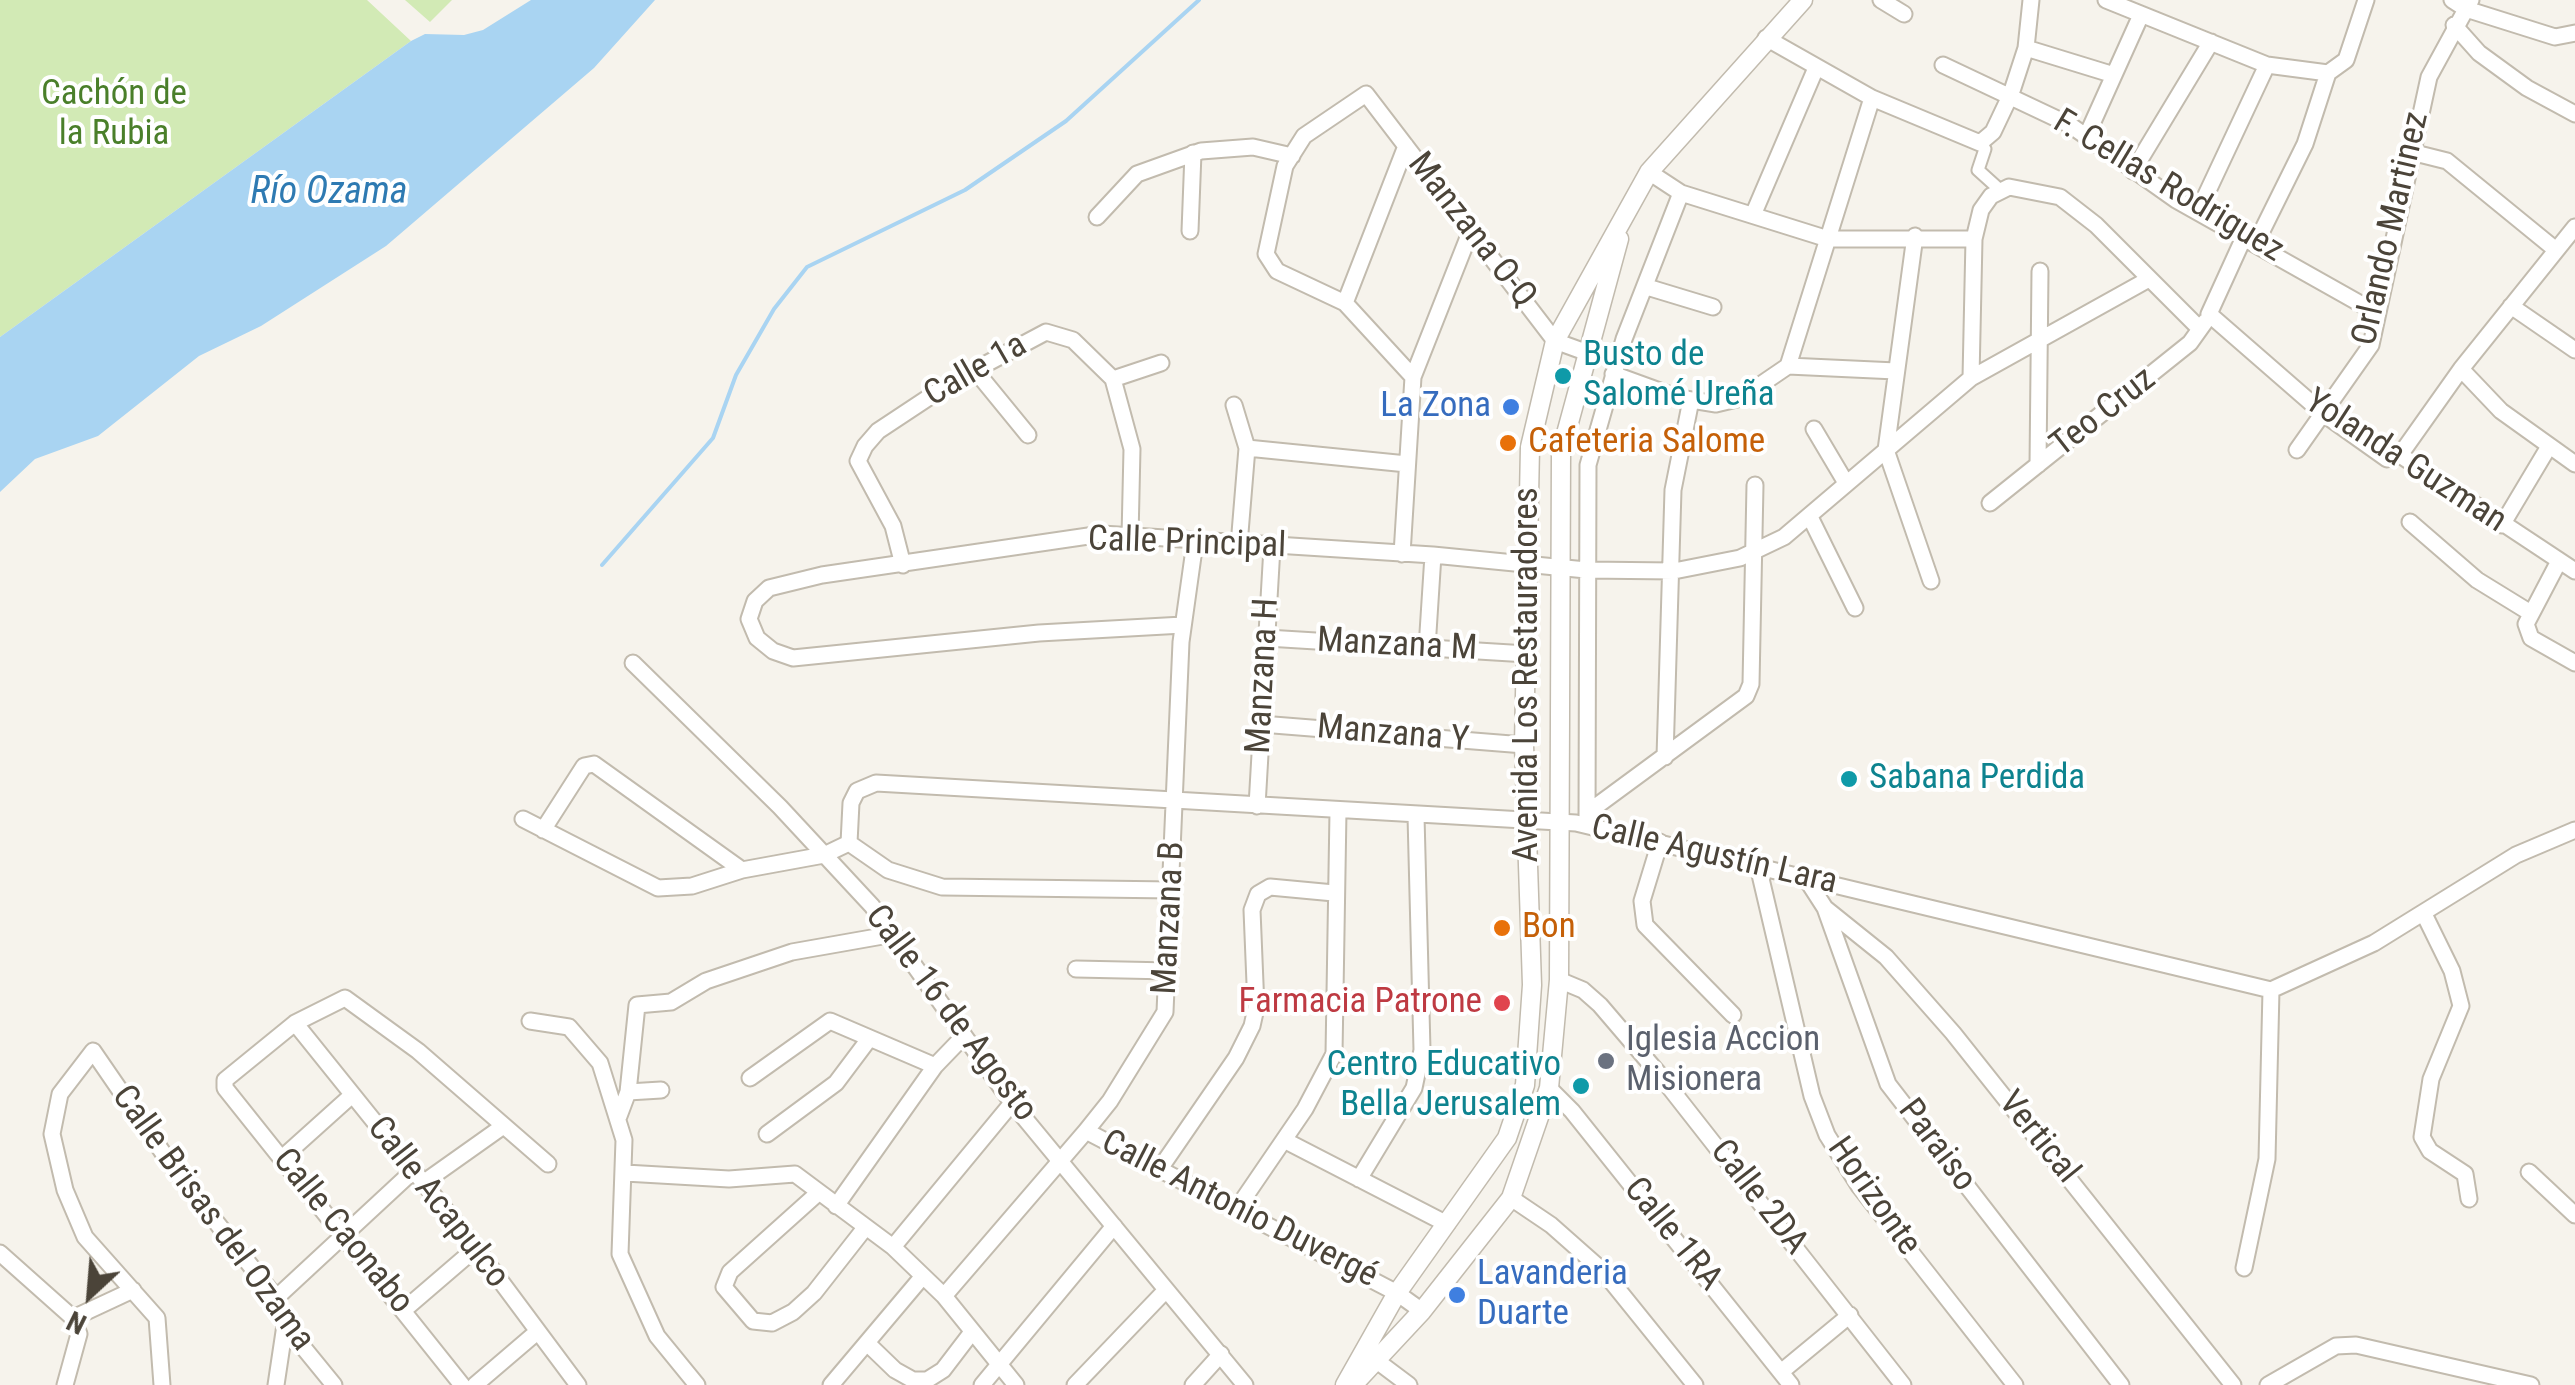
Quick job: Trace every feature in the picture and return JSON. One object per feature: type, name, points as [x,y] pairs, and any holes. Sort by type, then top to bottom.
[{"type":"street","name":"Avenida Los Restauradores","points":[[1349,1385],[1397,1293],[1506,1138],[1525,1085],[1532,985],[1524,746],[1530,448],[1555,340],[1649,172],[1802,0]]},
{"type":"street","points":[[1881,0],[1904,14]]},
{"type":"street","points":[[1980,142],[1993,132],[2011,94],[2026,48],[2031,0]]},
{"type":"street","points":[[2106,0],[2267,64],[2328,74]]},
{"type":"street","points":[[2251,238],[2305,144],[2328,74],[2346,60],[2366,0]]},
{"type":"street","points":[[2463,3],[2556,37],[2574,34]]},
{"type":"street","name":"Orlando Martinez","points":[[2297,450],[2368,350],[2429,77],[2463,3]]},
{"type":"street","points":[[2087,136],[2141,15]]},
{"type":"street","points":[[2454,25],[2479,52],[2515,80],[2575,114]]},
{"type":"street","points":[[1766,38],[1872,98],[1980,142],[1985,150],[1978,170],[1999,190],[2031,189],[2060,197],[2096,225],[2200,329]]},
{"type":"street","points":[[2134,172],[2211,42]]},
{"type":"street","points":[[2026,48],[2114,75]]},
{"type":"street","points":[[2198,212],[2267,64]]},
{"type":"street","name":"F. Cellas Rodriguez","points":[[1943,66],[2011,94],[2087,136],[2134,172],[2198,212],[2251,238],[2375,312]]},
{"type":"street","points":[[1753,215],[1816,68]]},
{"type":"street","name":"Manzana O-Q","points":[[1292,156],[1304,136],[1366,94],[1555,340],[1588,353]]},
{"type":"street","points":[[1788,366],[1872,98]]},
{"type":"street","points":[[1345,304],[1406,146]]},
{"type":"street","points":[[1096,217],[1137,174],[1194,153],[1253,147],[1292,156],[1285,166],[1266,254],[1277,271],[1345,304],[1413,377]]},
{"type":"street","points":[[2412,152],[2447,162],[2556,250]]},
{"type":"street","points":[[1190,232],[1194,153]]},
{"type":"street","points":[[1649,172],[1681,193],[1828,239],[1974,238]]},
{"type":"street","points":[[1970,378],[1974,238],[1981,210],[1999,190]]},
{"type":"street","points":[[1587,819],[1586,477],[1613,374],[1681,193]]},
{"type":"street","points":[[1349,1385],[1422,1312],[1512,1198],[1549,1088],[1560,980],[1561,452],[1623,218]]},
{"type":"street","points":[[2400,455],[2461,369],[2575,227]]},
{"type":"street","points":[[1402,554],[1413,377],[1471,230]]},
{"type":"street","points":[[1915,236],[1886,450],[1931,582]]},
{"type":"street","name":"Teo Cruz","points":[[1990,503],[2190,343],[2251,238]]},
{"type":"street","points":[[2038,465],[2040,271]]},
{"type":"street","points":[[1757,553],[1810,517],[1970,378],[2149,279]]},
{"type":"street","points":[[1647,287],[1713,307]]},
{"type":"street","name":"Yolanda Guzman","points":[[2212,306],[2325,415],[2387,459],[2400,455],[2558,564],[2575,571]]},
{"type":"street","points":[[2510,306],[2575,350]]},
{"type":"street","name":"Calle 1a","points":[[903,566],[893,526],[858,461],[878,431],[974,369],[1046,332],[1072,340],[1113,379]]},
{"type":"street","points":[[1130,537],[1132,449],[1113,379],[1161,363]]},
{"type":"street","points":[[1613,374],[1691,400],[1716,404],[1741,398],[1788,366],[1896,371]]},
{"type":"street","points":[[974,369],[1028,435]]},
{"type":"street","points":[[2461,369],[2500,411],[2575,464]]},
{"type":"street","points":[[1665,757],[1674,571],[1672,490],[1691,400]]},
{"type":"street","points":[[1234,405],[1246,448],[1239,545]]},
{"type":"street","points":[[1814,429],[1846,483]]},
{"type":"street","points":[[1246,448],[1407,464]]},
{"type":"street","points":[[2502,525],[2548,448]]},
{"type":"street","points":[[1587,819],[1746,696],[1751,684],[1756,485]]},
{"type":"street","points":[[1810,517],[1854,608]]},
{"type":"street","points":[[2410,522],[2477,580],[2529,612]]},
{"type":"street","name":"Calle Principal","points":[[1183,625],[1039,633],[794,658],[773,651],[757,638],[749,619],[755,600],[769,588],[822,575],[1102,534],[1586,570],[1674,571],[1757,553]]},
{"type":"street","name":"Manzana B","points":[[1086,1131],[1154,1036],[1165,1012],[1170,971],[1183,625],[1195,542]]},
{"type":"street","name":"Manzana H","points":[[1256,806],[1272,547]]},
{"type":"street","points":[[1427,648],[1433,556]]},
{"type":"street","points":[[2558,564],[2526,624],[2531,638],[2575,663]]},
{"type":"street","name":"Manzana M","points":[[1266,638],[1527,654]]},
{"type":"street","name":"Calle 16 de Agosto","points":[[634,663],[824,855],[894,934],[962,1038],[1245,1385]]},
{"type":"street","name":"Manzana Y","points":[[1261,724],[1524,746]]},
{"type":"street","points":[[543,830],[584,766],[594,764],[742,870]]},
{"type":"street","name":"Calle Agustín Lara","points":[[849,843],[851,803],[857,791],[876,783],[1416,816],[1558,823],[1587,819],[1660,842],[2271,990]]},
{"type":"street","points":[[1236,1210],[1284,1140],[1334,1054],[1338,811]]},
{"type":"street","points":[[1359,1179],[1414,1088],[1422,1050],[1416,816]]},
{"type":"street","points":[[524,819],[658,888],[692,886],[742,870],[824,855],[849,843],[888,870],[942,887],[1173,890]]},
{"type":"street","points":[[2244,1268],[2267,1160],[2271,990],[2424,914],[2516,855],[2575,830]]},
{"type":"street","points":[[1660,842],[1642,901],[1644,925],[1733,1015]]},
{"type":"street","name":"Horizonte","points":[[1758,866],[1812,1096],[1827,1135],[1859,1186],[2015,1385]]},
{"type":"street","name":"Paraiso","points":[[1805,877],[1825,908],[1888,1084],[2121,1385]]},
{"type":"street","points":[[1159,1170],[1236,1058],[1252,1026],[1256,1008],[1252,910],[1258,894],[1270,887],[1334,893]]},
{"type":"street","name":"Vertical","points":[[1825,908],[1886,957],[1954,1033],[2233,1385]]},
{"type":"street","points":[[2424,914],[2452,971],[2462,1006],[2431,1079],[2422,1137],[2430,1151],[2466,1174],[2469,1199]]},
{"type":"street","points":[[620,1116],[628,1092],[637,1005],[671,1002],[742,967],[792,952],[894,934]]},
{"type":"street","points":[[1076,969],[1170,971]]},
{"type":"street","name":"Calle 2DA","points":[[1560,980],[1584,990],[1600,1005],[1904,1385]]},
{"type":"street","points":[[295,1023],[339,1000],[352,1002],[418,1051],[548,1164]]},
{"type":"street","points":[[530,1021],[566,1026],[584,1039],[600,1063],[620,1116],[626,1173],[619,1204],[620,1254],[658,1336],[696,1385]]},
{"type":"street","points":[[750,1078],[826,1022],[835,1022],[935,1066]]},
{"type":"street","name":"Calle Caonabo","points":[[295,1023],[225,1080],[225,1088],[405,1308],[462,1385]]},
{"type":"street","name":"Calle Acapulco","points":[[295,1023],[476,1248],[576,1384]]},
{"type":"street","points":[[836,1206],[935,1066],[962,1038]]},
{"type":"street","points":[[767,1134],[836,1083],[869,1039]]},
{"type":"street","name":"Calle Brisas del Ozama","points":[[133,1290],[85,1237],[65,1190],[52,1134],[60,1094],[92,1050],[172,1166],[276,1298],[285,1325],[334,1385]]},
{"type":"street","name":"Calle 1RA","points":[[1549,1088],[1572,1111],[1786,1379]]},
{"type":"street","points":[[628,1092],[661,1090]]},
{"type":"street","points":[[282,1158],[351,1096]]},
{"type":"street","points":[[893,1247],[1012,1102]]},
{"type":"street","points":[[276,1298],[418,1177],[502,1126]]},
{"type":"street","name":"Calle Antonio Duvergé","points":[[944,1296],[1086,1131],[1397,1293],[1422,1312]]},
{"type":"street","points":[[1284,1140],[1447,1224]]},
{"type":"street","points":[[2528,1172],[2575,1215]]},
{"type":"street","points":[[626,1173],[699,1179],[795,1174],[893,1247],[944,1296],[1016,1385]]},
{"type":"street","points":[[817,1194],[730,1272],[724,1287],[753,1321],[772,1323],[793,1312],[814,1293],[865,1228]]},
{"type":"street","points":[[1512,1198],[1551,1225],[1602,1271],[1695,1385]]},
{"type":"street","points":[[982,1385],[1114,1226]]},
{"type":"street","points":[[405,1308],[476,1248]]},
{"type":"street","points":[[0,1253],[74,1318],[79,1334],[64,1385]]},
{"type":"street","points":[[831,1385],[923,1276]]},
{"type":"street","points":[[74,1318],[133,1290],[157,1318],[162,1385]]},
{"type":"street","points":[[1075,1385],[1166,1290]]},
{"type":"street","points":[[1786,1379],[1850,1315]]},
{"type":"street","points":[[276,1385],[285,1325]]},
{"type":"street","points":[[475,1385],[537,1332]]},
{"type":"street","points":[[867,1343],[896,1370],[912,1380],[926,1380],[943,1370],[972,1332]]},
{"type":"street","points":[[2268,1385],[2292,1379],[2336,1346],[2356,1344],[2530,1385]]},
{"type":"street","points":[[1193,1385],[1221,1354]]},
{"type":"street","points":[[1377,1361],[1409,1385]]},
{"type":"green space","name":"Cachón de la Rubia","points":[[0,0],[367,0],[411,41],[0,337]]},
{"type":"green space","points":[[405,0],[452,0],[430,22]]},
{"type":"water","name":"Río Ozama","points":[[531,0],[655,0],[594,68],[386,246],[261,326],[199,356],[98,436],[35,459],[0,492],[0,337],[411,41],[425,34],[464,35],[483,30]]},
{"type":"waterway","points":[[602,565],[713,438],[736,375],[774,309],[807,267],[965,190],[1066,121],[1199,0]]},
{"type":"place","name":"Busto de Salomé Ureña","points":[[1563,376]]},
{"type":"place","name":"La Zona","points":[[1511,407]]},
{"type":"place","name":"Cafeteria Salome","points":[[1508,443]]},
{"type":"place","name":"Sabana Perdida","points":[[1849,779]]},
{"type":"place","name":"Bon","points":[[1502,928]]},
{"type":"place","name":"Farmacia Patrone","points":[[1502,1003]]},
{"type":"place","name":"Iglesia Accion Misionera","points":[[1606,1061]]},
{"type":"place","name":"Centro Educativo Bella Jerusalem","points":[[1581,1086]]},
{"type":"place","name":"Lavanderia Duarte","points":[[1457,1295]]}]
